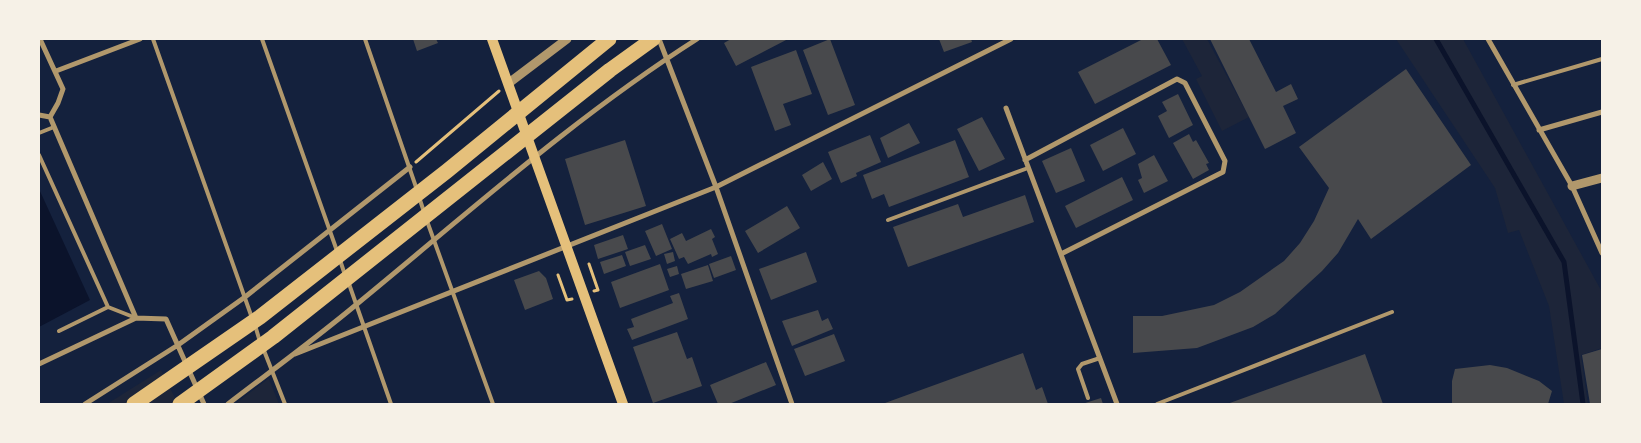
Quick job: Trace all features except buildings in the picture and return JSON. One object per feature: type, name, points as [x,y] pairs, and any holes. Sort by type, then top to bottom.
[{"type":"highway","points":[[134,404],[260,317],[447,171],[609,39]]},
{"type":"highway","points":[[180,404],[273,337],[610,70],[653,39]]},
{"type":"main road","points":[[492,39],[623,404]]},
{"type":"street","points":[[40,39],[62,89],[58,103],[50,117],[136,318]]},
{"type":"street","points":[[56,72],[140,39]]},
{"type":"street","points":[[508,83],[567,39]]},
{"type":"street","points":[[659,39],[716,187],[792,404]]},
{"type":"street","points":[[228,404],[356,305],[535,156],[666,59],[698,39]]},
{"type":"street","points":[[996,39],[998,45]]},
{"type":"street","points":[[295,354],[716,187],[1011,39]]},
{"type":"street","points":[[1489,39],[1513,85],[1572,186],[1602,253]]},
{"type":"street","points":[[1025,160],[1177,79],[1185,83],[1225,161],[1223,172],[1060,254]]},
{"type":"street","points":[[1006,108],[1117,404]]},
{"type":"street","points":[[1539,130],[1602,112]]},
{"type":"street","points":[[39,115],[50,117]]},
{"type":"street","points":[[86,404],[178,344],[246,296],[329,228],[410,167]]},
{"type":"street","points":[[1572,186],[1602,178]]},
{"type":"street","points":[[39,364],[136,318],[166,319],[204,404]]},
{"type":"lane","points":[[153,39],[246,296],[270,372],[285,404]]},
{"type":"lane","points":[[262,39],[391,404]]},
{"type":"lane","points":[[365,39],[410,167],[433,241],[493,404]]},
{"type":"lane","points":[[1513,85],[1602,59]]},
{"type":"lane","points":[[39,133],[54,128]]},
{"type":"lane","points":[[39,155],[108,307],[136,318]]},
{"type":"lane","points":[[888,220],[1028,168]]},
{"type":"lane","points":[[59,331],[108,307]]},
{"type":"lane","points":[[1157,404],[1392,312]]},
{"type":"lane","points":[[1088,398],[1078,369],[1082,364],[1100,358]]},
{"type":"path","points":[[410,167],[508,83]]},
{"type":"path","points":[[590,264],[598,290]]},
{"type":"path","points":[[558,275],[567,300]]},
{"type":"shaded area","points":[[1182,39],[1207,39],[1249,117],[1222,131],[1196,79],[1202,76]]},
{"type":"shaded area","points":[[1396,39],[1463,39],[1602,292],[1602,348],[1581,355],[1588,404],[1564,404],[1549,306],[1519,230],[1508,233],[1495,188]]},
{"type":"shaded area","points":[[39,189],[90,300],[39,327]]},
{"type":"shaded area","points":[[161,370],[178,404],[107,404]]},
{"type":"shaded area","points":[[268,379],[279,404],[235,404]]},
{"type":"waterway","points":[[1436,39],[1564,262],[1583,404]]}]
